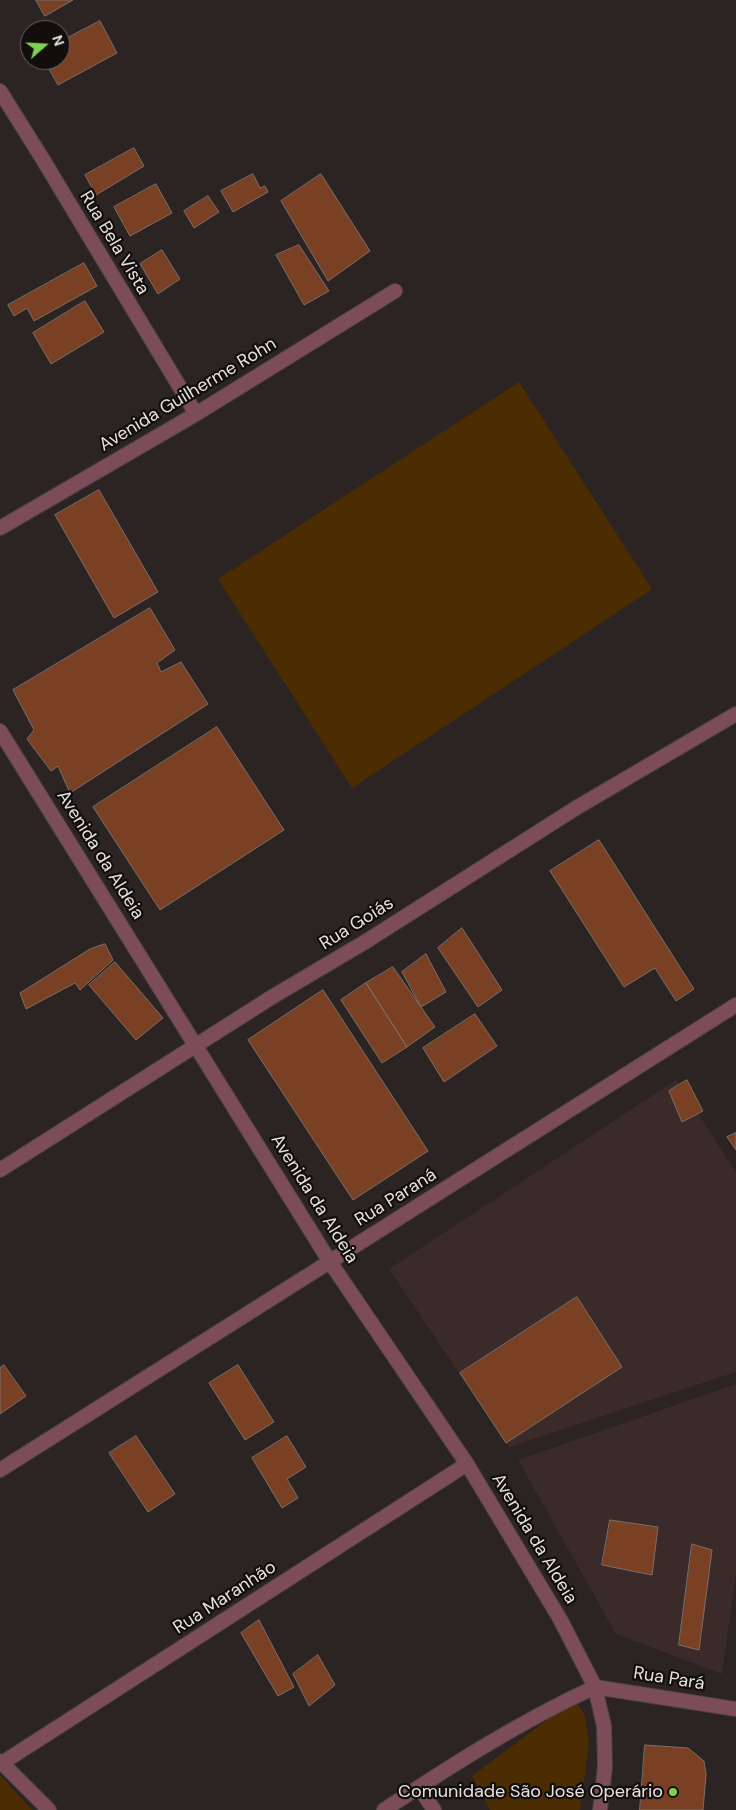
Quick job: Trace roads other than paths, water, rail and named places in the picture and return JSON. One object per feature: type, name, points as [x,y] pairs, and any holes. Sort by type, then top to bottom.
[{"type":"street","name":"Rua Bela Vista","points":[[0,91],[196,414]]},
{"type":"street","name":"Avenida Guilherme Rohn","points":[[0,528],[196,414],[394,291]]},
{"type":"street","name":"Rua Goiás","points":[[0,1170],[576,808],[736,714]]},
{"type":"street","name":"Avenida da Aldeia","points":[[0,731],[197,1045],[330,1262],[467,1464],[560,1620],[595,1687],[604,1726],[604,1766],[600,1810]]},
{"type":"street","name":"Rua Paraná","points":[[0,1470],[736,1005]]},
{"type":"street","name":"Rua Maranhão","points":[[1,1762],[467,1464]]},
{"type":"street","name":"Rua Pará","points":[[595,1687],[736,1709]]},
{"type":"street","points":[[384,1810],[518,1726],[595,1687]]},
{"type":"street","points":[[1,1762],[49,1810]]},
{"type":"street","points":[[420,1787],[434,1810]]},
{"type":"place","name":"Comunidade São José Operário","points":[[673,1792]]}]
